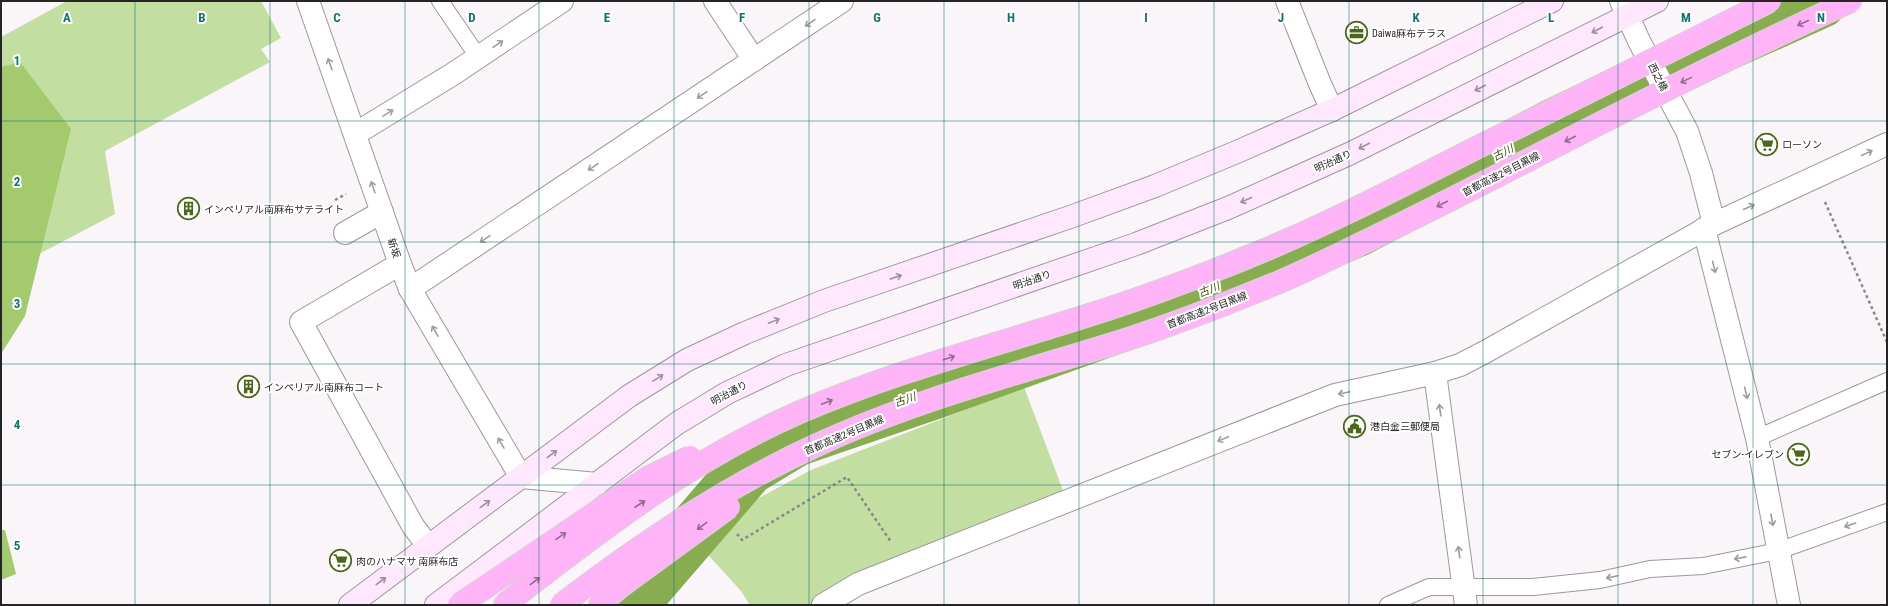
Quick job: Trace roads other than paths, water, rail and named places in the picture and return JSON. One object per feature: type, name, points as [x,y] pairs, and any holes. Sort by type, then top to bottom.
[{"type":"highway","points":[[459,605],[649,477],[721,441],[850,392],[946,359],[1092,314],[1182,283],[1252,255],[1394,190],[1770,1]]},
{"type":"highway","name":"首都高速2号目黒線","points":[[562,605],[646,543],[704,506],[815,445],[865,424],[963,390],[1126,340],[1201,314],[1282,281],[1409,221],[1663,91],[1781,33],[1851,1]]},
{"type":"highway","points":[[504,605],[613,521],[688,472],[748,437],[800,412]]},
{"type":"highway","points":[[599,605],[621,586],[721,512],[865,424]]},
{"type":"main road","points":[[350,605],[629,396],[687,360],[745,333],[824,301],[1073,216],[1155,186],[1332,110],[1552,1]]},
{"type":"main road","name":"明治通り","points":[[436,605],[683,420],[727,393],[786,365],[1136,244],[1228,208],[1349,154],[1624,8],[1657,1]]},
{"type":"street","name":"新坂","points":[[308,1],[410,289],[521,477]]},
{"type":"street","points":[[355,134],[479,58],[562,1]]},
{"type":"street","points":[[715,1],[754,60]]},
{"type":"street","points":[[410,289],[842,1]]},
{"type":"street","points":[[1287,1],[1332,110]]},
{"type":"street","name":"西之橋","points":[[1624,8],[1639,41],[1687,131],[1696,154],[1709,226],[1757,438],[1789,605]]},
{"type":"street","points":[[823,605],[858,584],[1335,395],[1435,373],[1460,365],[1709,226],[1887,144]]},
{"type":"street","points":[[345,233],[382,212]]},
{"type":"street","points":[[400,264],[301,322],[412,526],[428,546]]},
{"type":"street","points":[[1435,373],[1465,596]]},
{"type":"street","points":[[521,477],[597,484]]},
{"type":"lane","points":[[440,1],[479,58]]},
{"type":"lane","points":[[1757,438],[1887,381]]},
{"type":"lane","points":[[1388,605],[1429,587],[1465,596],[1600,580],[1650,569],[1703,566],[1778,551],[1887,512]]},
{"type":"waterway","name":"古川","points":[[630,605],[748,468],[796,439],[939,390],[1150,314],[1358,229],[1552,127],[1726,43],[1820,1]]},
{"type":"place","name":"Daiwa麻布テラス","points":[[1356,33]]},
{"type":"place","name":"ローソン","points":[[1767,144]]},
{"type":"place","name":"インペリアル南麻布サテライト","points":[[188,209]]},
{"type":"place","name":"インペリアル南麻布コート","points":[[249,387]]},
{"type":"place","name":"港白金三郵便局","points":[[1355,426]]},
{"type":"place","name":"セブン-イレブン","points":[[1799,454]]},
{"type":"place","name":"肉のハナマサ 南麻布店","points":[[340,561]]}]
